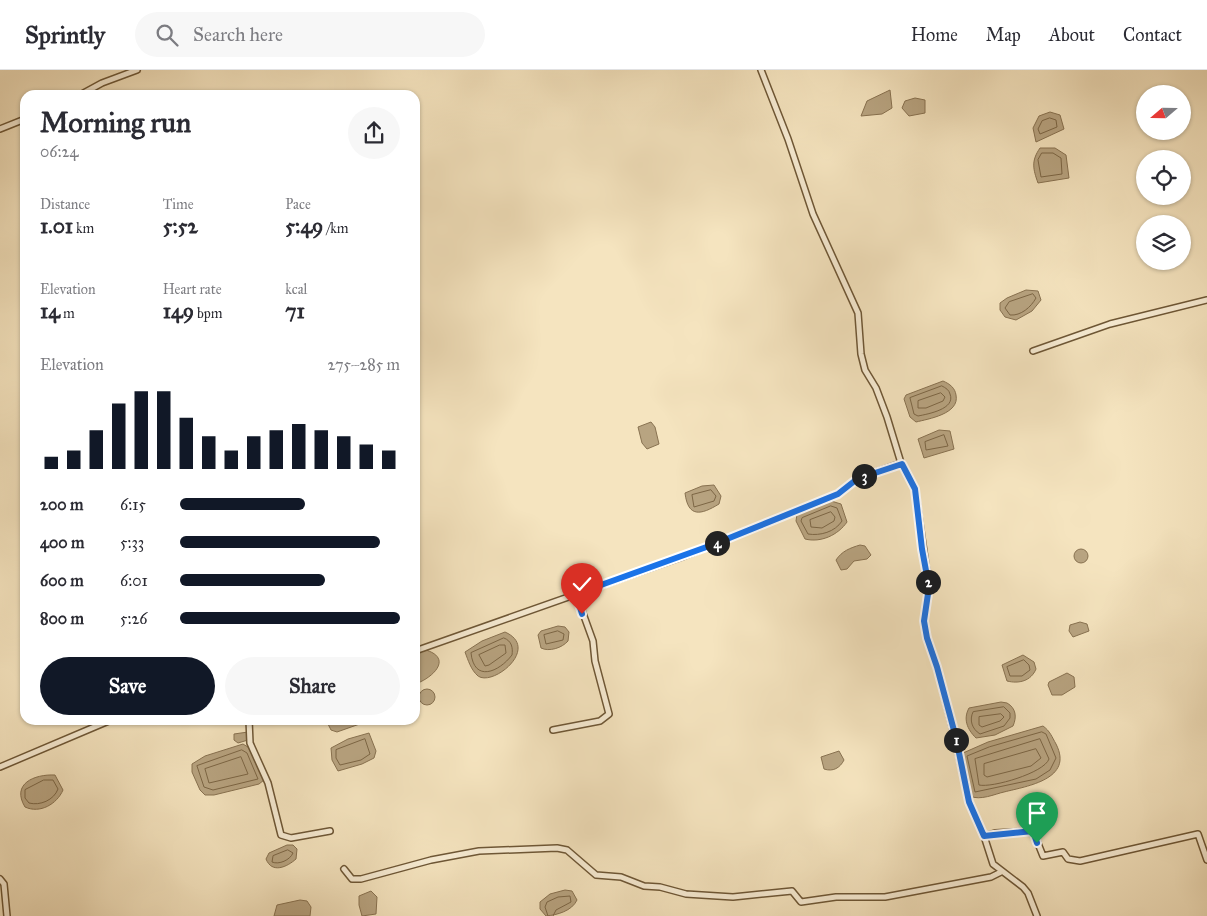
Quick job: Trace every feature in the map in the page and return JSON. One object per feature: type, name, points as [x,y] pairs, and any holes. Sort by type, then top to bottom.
[{"type":"street","points":[[89,90],[102,83],[137,70]]},
{"type":"street","points":[[760,70],[788,139],[816,222],[858,313],[860,354],[865,370],[876,388],[902,464],[915,489],[922,549],[929,587],[924,621],[927,638],[937,667],[956,738],[969,802],[984,836],[993,864],[1001,872],[1016,881],[1028,893],[1037,916]]},
{"type":"street","points":[[0,129],[20,121]]},
{"type":"street","points":[[1033,351],[1110,324],[1207,300]]},
{"type":"street","points":[[420,649],[705,548],[838,494],[857,479],[902,464]]},
{"type":"street","points":[[552,730],[600,721],[609,714],[595,661],[593,641],[576,594]]},
{"type":"street","points":[[0,767],[99,725]]},
{"type":"street","points":[[248,725],[250,743],[268,783],[281,835],[290,838],[330,831]]},
{"type":"street","points":[[984,836],[1033,831],[1043,856],[1063,852],[1068,859],[1080,861],[1198,834],[1207,860]]},
{"type":"street","points":[[344,869],[352,879],[361,880],[431,860],[479,851],[557,848],[567,850],[596,875],[621,877],[644,886],[660,887],[686,894],[707,896],[733,897],[792,892],[801,902],[836,897],[873,898],[894,896],[981,879],[1001,872]]},
{"type":"street","points":[[0,879],[4,884],[7,916]]},
{"type":"water","points":[[890,90],[892,108],[882,114],[861,116],[867,101]]},
{"type":"water","points":[[915,98],[925,100],[925,113],[909,116],[902,108],[905,101]]},
{"type":"water","points":[[1050,112],[1060,115],[1064,129],[1036,142],[1033,128],[1039,116]]},
{"type":"water","points":[[1040,148],[1055,148],[1066,155],[1069,178],[1038,183],[1034,165],[1035,157]]},
{"type":"water","points":[[1026,290],[1038,291],[1041,300],[1032,311],[1016,320],[1005,317],[1000,310],[1000,303]]},
{"type":"water","points":[[943,381],[955,390],[956,401],[953,407],[935,417],[916,422],[910,417],[904,399],[906,395]]},
{"type":"water","points":[[651,422],[655,427],[659,444],[647,449],[642,443],[638,427]]},
{"type":"water","points":[[939,430],[950,431],[954,449],[924,458],[918,439]]},
{"type":"water","points":[[714,485],[721,496],[719,504],[701,512],[696,512],[689,507],[685,493],[702,486]]},
{"type":"water","points":[[831,501],[841,504],[847,522],[839,531],[829,537],[817,540],[805,539],[796,521],[797,514]]},
{"type":"water","points":[[860,545],[865,546],[871,555],[867,559],[854,561],[847,569],[841,570],[836,560],[838,557],[846,550]]},
{"type":"water","points":[[1081,549],[1086,551],[1088,556],[1086,561],[1081,563],[1076,561],[1074,556],[1076,551]]},
{"type":"water","points":[[1080,622],[1087,624],[1089,631],[1073,637],[1069,631],[1070,625]]},
{"type":"water","points":[[558,626],[565,627],[569,632],[568,641],[555,649],[541,648],[538,635],[541,631]]},
{"type":"water","points":[[505,632],[515,639],[518,647],[516,656],[511,664],[494,676],[485,678],[478,676],[465,652],[482,641]]},
{"type":"water","points":[[426,650],[434,654],[438,658],[439,663],[433,673],[420,682],[420,652]]},
{"type":"water","points":[[1023,655],[1034,662],[1036,669],[1034,673],[1024,681],[1007,681],[1002,665]]},
{"type":"water","points":[[1067,673],[1074,677],[1075,687],[1062,695],[1052,695],[1048,685],[1049,682]]},
{"type":"water","points":[[424,689],[430,689],[435,694],[435,700],[430,705],[424,705],[420,702],[420,692]]},
{"type":"water","points":[[1001,702],[1007,703],[1014,710],[1015,719],[1013,726],[995,735],[976,738],[970,731],[966,720],[969,708]]},
{"type":"water","points":[[328,725],[357,725],[337,732],[331,730]]},
{"type":"water","points":[[1043,726],[1056,744],[1060,756],[1059,765],[1054,773],[1046,779],[1025,787],[983,797],[970,796],[963,753],[988,742]]},
{"type":"water","points":[[248,732],[248,740],[238,743],[234,740],[234,734]]},
{"type":"water","points":[[369,733],[376,751],[374,758],[362,764],[338,771],[332,760],[331,748],[348,739]]},
{"type":"water","points":[[243,744],[251,749],[264,780],[259,784],[214,795],[205,795],[200,790],[192,772],[192,764],[205,756]]},
{"type":"water","points":[[839,751],[844,760],[840,765],[833,770],[824,769],[821,757]]},
{"type":"water","points":[[55,775],[63,790],[57,800],[42,808],[31,809],[25,807],[21,799],[21,792],[27,782],[39,776]]},
{"type":"water","points":[[287,845],[293,845],[297,849],[296,859],[280,868],[269,864],[266,859],[269,853]]},
{"type":"water","points":[[565,890],[572,891],[577,900],[575,904],[564,912],[546,916],[540,909],[540,902],[550,894]]},
{"type":"water","points":[[371,891],[377,897],[376,914],[362,916],[359,896]]},
{"type":"water","points":[[300,900],[307,901],[311,907],[310,916],[274,916],[277,905]]},
{"type":"route","points":[[582,614],[576,594],[682,557],[838,494],[857,479],[864,476],[902,464],[910,476],[915,489],[924,566],[929,587],[924,621],[927,638],[937,667],[956,738],[969,802],[984,836],[995,833],[1033,831],[1037,843]]}]
